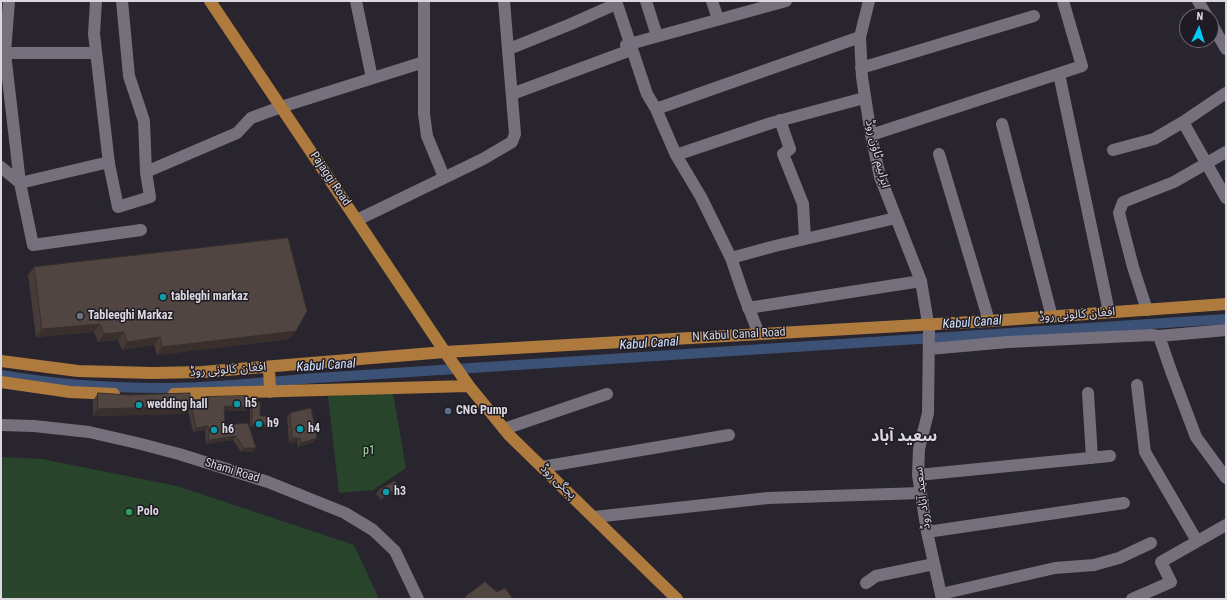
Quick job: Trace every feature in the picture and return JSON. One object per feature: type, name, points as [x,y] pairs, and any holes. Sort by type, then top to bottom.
[{"type":"main road","name":"Pajaggi Road","points":[[210,1],[448,353]]},
{"type":"main road","name":"افغان کالونی روڈ","points":[[928,327],[1052,316],[1226,304]]},
{"type":"main road","name":"N Kabul Canal Road","points":[[448,353],[759,334],[928,327]]},
{"type":"main road","name":"افغان کالونی روڈ","points":[[1,361],[78,371],[153,373],[269,369],[448,353]]},
{"type":"main road","name":"پجگی روڈ","points":[[448,353],[466,382],[504,429],[677,599]]},
{"type":"main road","points":[[269,369],[269,388]]},
{"type":"main road","points":[[1,382],[70,392],[123,395]]},
{"type":"main road","points":[[163,395],[269,388],[466,382]]},
{"type":"street","points":[[9,1],[3,55],[20,183],[33,245],[142,230]]},
{"type":"street","points":[[96,1],[94,34],[96,53],[109,162],[118,207],[150,197],[146,172],[144,121],[129,76],[122,1]]},
{"type":"street","points":[[356,1],[372,78]]},
{"type":"street","points":[[424,1],[424,114],[427,136],[444,177]]},
{"type":"street","points":[[357,220],[484,159],[512,142],[515,134],[504,1]]},
{"type":"street","points":[[646,1],[657,36]]},
{"type":"street","points":[[712,1],[718,20]]},
{"type":"street","points":[[512,94],[628,51],[626,45],[718,20],[773,3],[786,1]]},
{"type":"street","name":"ابراہیم ٹاؤن روڈ","points":[[869,1],[860,37],[864,98],[880,177],[921,281],[928,327]]},
{"type":"street","points":[[871,135],[1082,66],[1063,1]]},
{"type":"street","points":[[509,49],[571,24],[616,2],[647,94],[656,109],[676,155],[701,198],[731,258],[748,308],[759,334]]},
{"type":"street","points":[[861,68],[1034,16]]},
{"type":"street","points":[[656,109],[860,37]]},
{"type":"street","points":[[1219,37],[1226,49]]},
{"type":"street","points":[[3,55],[96,53]]},
{"type":"street","points":[[146,172],[237,133],[251,118],[281,107],[424,62]]},
{"type":"street","points":[[1059,74],[1108,312]]},
{"type":"street","points":[[1113,150],[1154,139],[1183,122],[1226,93]]},
{"type":"street","points":[[676,155],[780,120],[864,98]]},
{"type":"street","points":[[780,120],[790,149],[783,154],[802,204],[806,239]]},
{"type":"street","points":[[1183,122],[1226,198]]},
{"type":"street","points":[[1002,124],[1052,316]]},
{"type":"street","points":[[1147,310],[1133,267],[1119,213],[1123,202],[1174,182],[1208,164],[1226,152]]},
{"type":"street","points":[[939,154],[989,321]]},
{"type":"street","points":[[20,183],[109,162]]},
{"type":"street","points":[[1,167],[20,183]]},
{"type":"street","points":[[731,258],[896,218]]},
{"type":"street","points":[[748,308],[921,281]]},
{"type":"street","name":"سعید آباد روڈ","points":[[928,327],[928,413],[919,449],[918,475],[927,532],[941,596]]},
{"type":"street","points":[[929,349],[1040,341],[1150,335],[1159,336],[1226,330]]},
{"type":"street","points":[[1159,336],[1196,437],[1226,478]]},
{"type":"street","points":[[1137,385],[1145,452],[1197,541]]},
{"type":"street","points":[[1088,393],[1092,458]]},
{"type":"street","points":[[504,429],[607,394]]},
{"type":"street","name":"Shami Road","points":[[1,425],[34,426],[89,432],[137,443],[179,454],[268,482],[345,512],[373,530],[395,551],[418,599]]},
{"type":"street","points":[[542,467],[730,435]]},
{"type":"street","points":[[918,475],[1110,456]]},
{"type":"street","points":[[594,517],[768,498],[921,492]]},
{"type":"street","points":[[927,532],[1124,503]]},
{"type":"street","points":[[1132,599],[1171,582],[1160,562],[1226,525]]},
{"type":"street","points":[[941,596],[1055,568],[1094,565],[1119,558],[1151,543]]},
{"type":"street","points":[[866,583],[876,576],[934,564]]},
{"type":"green space","name":"p1","points":[[393,393],[406,468],[373,490],[339,493],[328,396]]},
{"type":"green space","name":"Polo","points":[[1,457],[42,459],[177,486],[354,545],[379,599],[1,599]]},
{"type":"building","name":"tableghi markaz","points":[[288,238],[307,311],[296,331],[162,347],[160,337],[127,342],[124,332],[104,334],[100,324],[42,329],[34,267]]},
{"type":"building","points":[[98,393],[129,395],[190,393],[190,406],[98,409]]},
{"type":"building","points":[[246,396],[248,407],[224,406],[225,425],[248,423],[256,448],[244,448],[236,436],[209,440],[208,426],[196,428],[191,405],[207,404],[207,397]]},
{"type":"building","points":[[253,401],[260,402],[260,416],[268,416],[267,425],[252,424]]},
{"type":"building","name":"h4","points":[[311,408],[317,438],[301,443],[300,438],[292,438],[290,413]]},
{"type":"building","points":[[395,481],[399,487],[384,496],[379,490]]},
{"type":"building","points":[[485,582],[497,592],[505,588],[513,599],[466,599],[465,597]]},
{"type":"waterway","name":"Kabul Canal","points":[[1,375],[40,381],[99,386],[159,388],[199,387],[1226,319]]},
{"type":"place","name":"tableghi markaz","points":[[163,297]]},
{"type":"place","name":"Tableeghi Markaz","points":[[80,316]]},
{"type":"place","name":"h5","points":[[237,404]]},
{"type":"place","name":"wedding hall","points":[[139,405]]},
{"type":"place","name":"CNG Pump","points":[[448,411]]},
{"type":"place","name":"h9","points":[[259,424]]},
{"type":"place","name":"h4","points":[[300,429]]},
{"type":"place","name":"h6","points":[[214,430]]},
{"type":"place","name":"h3","points":[[386,492]]},
{"type":"place","name":"Polo","points":[[129,512]]},
{"type":"district","name":"سعید آباد","points":[[904,437]]}]
